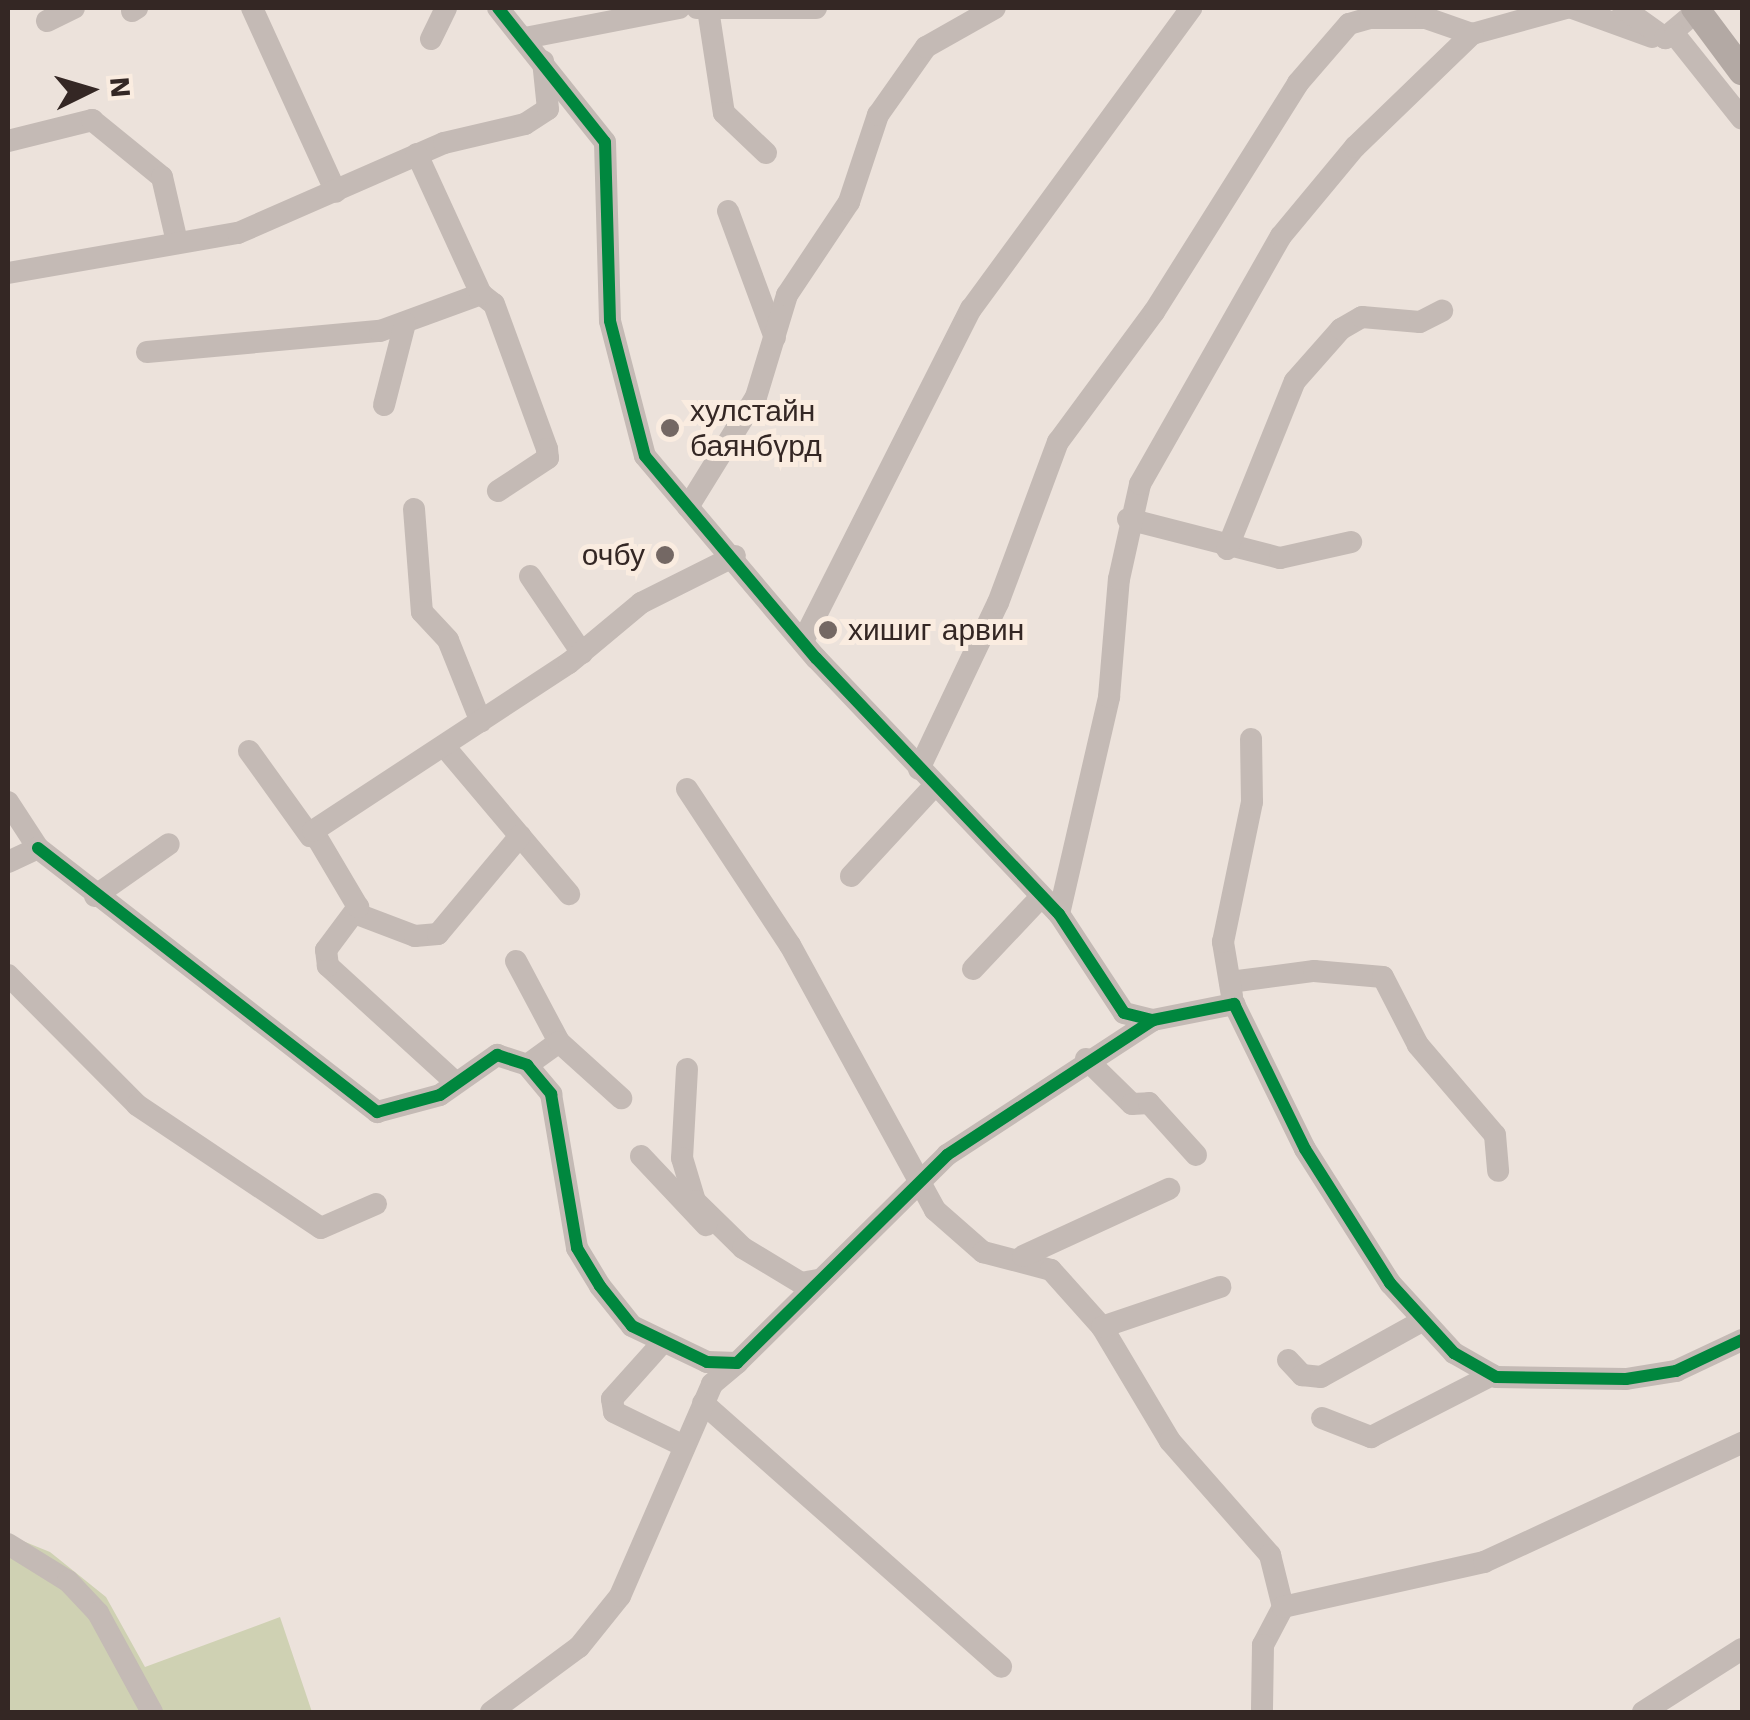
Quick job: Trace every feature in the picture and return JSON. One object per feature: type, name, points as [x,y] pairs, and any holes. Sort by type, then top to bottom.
[{"type":"main road","points":[[1696,10],[1742,71]]},
{"type":"street","points":[[47,21],[74,8]]},
{"type":"street","points":[[252,8],[336,192]]},
{"type":"street","points":[[431,39],[446,8]]},
{"type":"street","points":[[498,8],[542,57],[605,142],[610,321],[623,392],[645,456],[927,778],[1059,914],[1124,1014],[1153,1020]]},
{"type":"street","points":[[525,38],[679,8]]},
{"type":"street","points":[[697,8],[816,8]]},
{"type":"street","points":[[708,8],[724,113],[766,154]]},
{"type":"street","points":[[688,507],[756,397],[787,295],[848,202],[878,114],[926,47],[967,16],[995,8]]},
{"type":"street","points":[[804,638],[970,309],[1191,8]]},
{"type":"street","points":[[1059,914],[1110,697],[1128,519],[1282,236],[1355,147],[1472,34],[1569,8],[1665,36]]},
{"type":"street","points":[[1624,8],[1665,36],[1742,119]]},
{"type":"street","points":[[1665,36],[1696,10]]},
{"type":"street","points":[[851,876],[927,778],[1058,442],[1154,312],[1298,83],[1349,24],[1370,18],[1426,18],[1472,34]]},
{"type":"street","points":[[8,273],[238,234],[417,154],[548,109],[542,57]]},
{"type":"street","points":[[8,141],[92,120],[138,148],[162,178],[178,242]]},
{"type":"street","points":[[417,154],[480,294],[494,304],[547,448],[548,458],[498,491]]},
{"type":"street","points":[[728,211],[775,338]]},
{"type":"street","points":[[148,352],[405,323],[480,294]]},
{"type":"street","points":[[1227,549],[1295,380],[1342,329],[1362,317],[1420,322],[1442,311]]},
{"type":"street","points":[[384,405],[405,323]]},
{"type":"street","points":[[414,509],[422,612],[448,640],[481,722]]},
{"type":"street","points":[[1128,519],[1227,549],[1312,557],[1351,542]]},
{"type":"street","points":[[310,836],[582,653],[641,603],[734,556]]},
{"type":"street","points":[[530,576],[582,653]]},
{"type":"street","points":[[1251,738],[1252,802],[1223,942],[1232,994],[1305,1149],[1422,1321],[1492,1375]]},
{"type":"street","points":[[444,746],[569,894]]},
{"type":"street","points":[[248,752],[310,836],[358,914],[414,936],[438,934],[520,836]]},
{"type":"street","points":[[687,789],[790,945],[935,1210],[983,1252],[1023,1256],[1051,1270],[1102,1327],[1170,1441],[1270,1554],[1283,1607],[1263,1645],[1262,1712]]},
{"type":"street","points":[[8,802],[38,848],[95,896],[377,1112],[406,1110],[497,1055],[527,1065],[551,1094],[576,1248],[632,1326],[662,1343],[736,1363]]},
{"type":"street","points":[[95,896],[169,844]]},
{"type":"street","points":[[8,862],[38,848]]},
{"type":"street","points":[[973,968],[1040,898]]},
{"type":"street","points":[[358,914],[326,950],[328,966],[454,1081]]},
{"type":"street","points":[[516,962],[560,1042],[620,1098]]},
{"type":"street","points":[[491,1712],[579,1648],[620,1596],[704,1403],[736,1363],[790,1320],[818,1280],[919,1179],[1086,1059],[1153,1020],[1314,971],[1382,977],[1418,1045],[1495,1135],[1498,1172]]},
{"type":"street","points":[[8,975],[137,1105],[321,1228],[376,1204]]},
{"type":"street","points":[[527,1065],[560,1042]]},
{"type":"street","points":[[1086,1059],[1132,1104],[1149,1103],[1196,1156]]},
{"type":"street","points":[[687,1069],[686,1173],[695,1201],[743,1248]]},
{"type":"street","points":[[641,1156],[682,1210],[801,1282],[818,1280]]},
{"type":"street","points":[[1023,1256],[1169,1189]]},
{"type":"street","points":[[1102,1327],[1220,1287]]},
{"type":"street","points":[[1288,1360],[1302,1375],[1321,1377],[1422,1321]]},
{"type":"street","points":[[1322,1418],[1370,1437],[1492,1375],[1626,1379],[1676,1371],[1742,1340]]},
{"type":"street","points":[[662,1343],[612,1399],[614,1412],[684,1446]]},
{"type":"street","points":[[704,1403],[1001,1666]]},
{"type":"street","points":[[1283,1607],[1484,1562],[1742,1442]]},
{"type":"street","points":[[8,1544],[98,1613],[152,1712]]},
{"type":"street","points":[[1642,1712],[1742,1650]]},
{"type":"green space","points":[[8,1535],[50,1552],[106,1597],[145,1667],[280,1617],[312,1712],[8,1712]]},
{"type":"cycle path","points":[[498,8],[605,142],[610,321],[645,456],[816,658],[1059,914],[1124,1013],[1153,1020],[1234,1004],[1305,1149],[1390,1283],[1454,1353],[1496,1377],[1626,1379],[1676,1371],[1742,1340]]},
{"type":"cycle path","points":[[38,848],[377,1112],[440,1095],[497,1055],[527,1065],[551,1094],[577,1248],[600,1286],[632,1326],[707,1362],[737,1363],[947,1155],[1153,1020]]},
{"type":"place","name":"хулстайн баянбүрд","points":[[670,428]]},
{"type":"place","name":"очбу","points":[[665,555]]},
{"type":"place","name":"хишиг арвин","points":[[828,630]]}]
